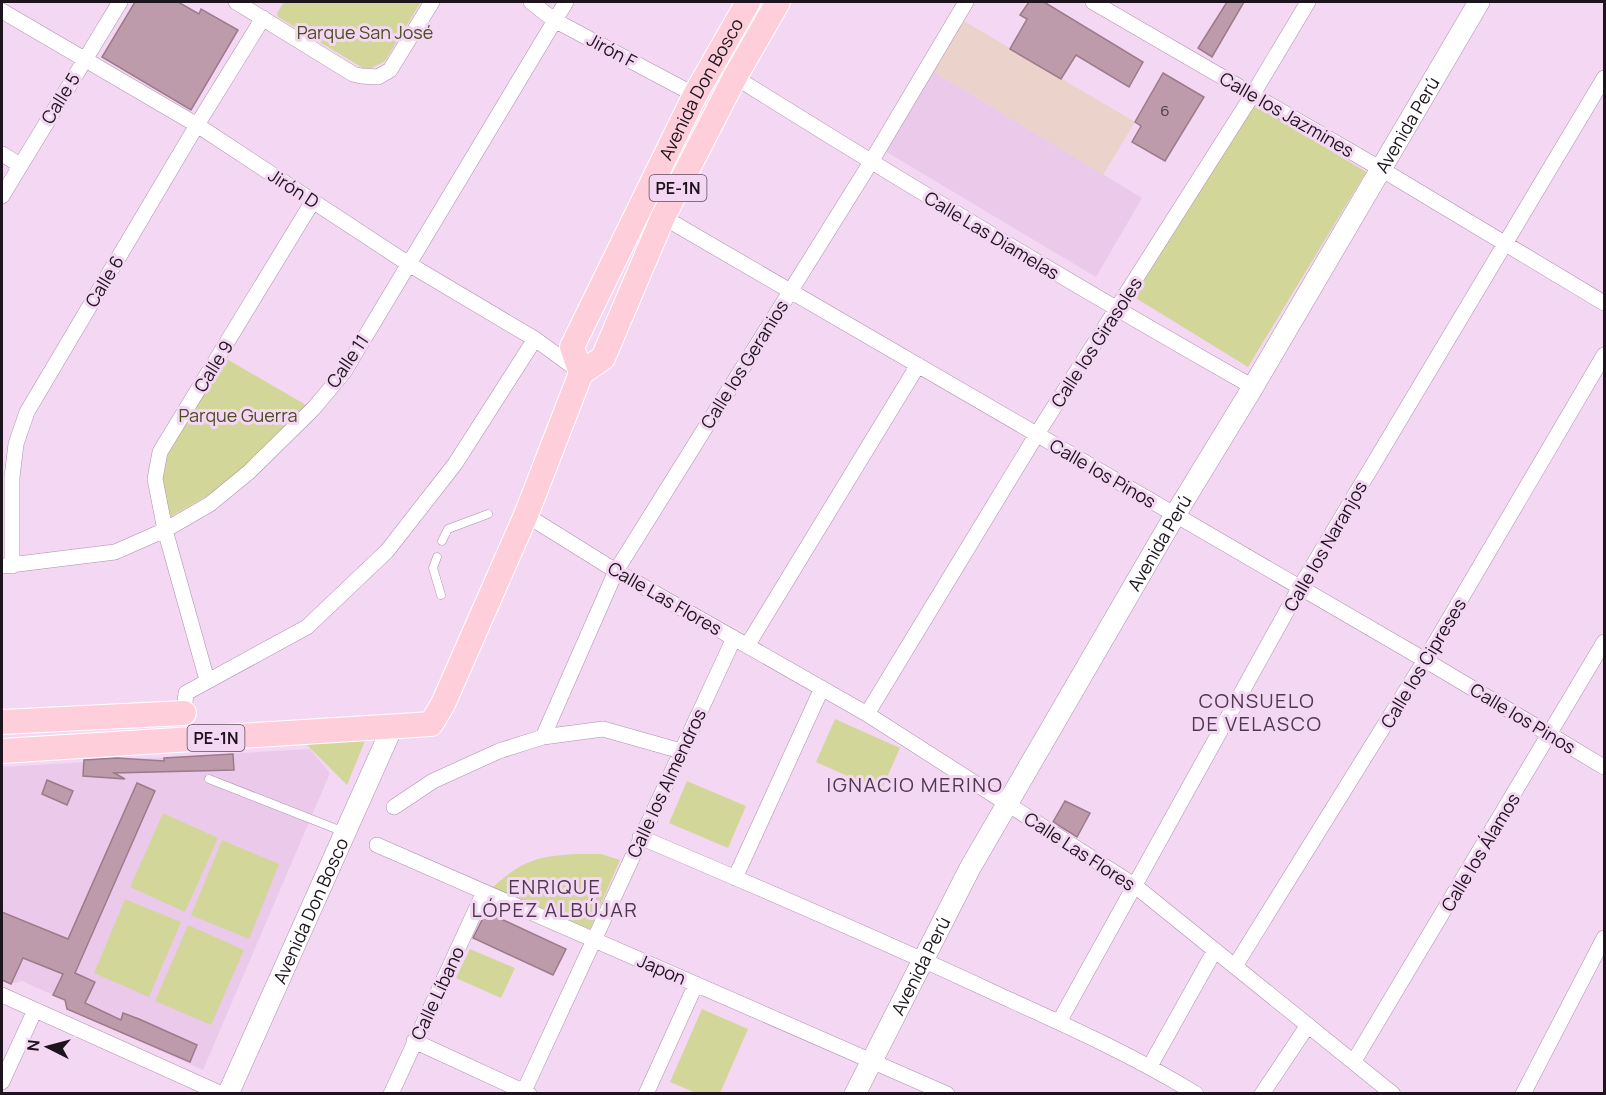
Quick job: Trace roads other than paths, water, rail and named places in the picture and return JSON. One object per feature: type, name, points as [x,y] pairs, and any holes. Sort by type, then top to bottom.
[{"type":"main road","name":"Avenida Don Bosco","points":[[748,2],[695,95],[572,347],[581,373],[603,358],[663,218],[735,77],[778,2]]},
{"type":"main road","name":"PE-1N","points":[[2,751],[431,724],[443,704],[525,514],[581,373]]},
{"type":"main road","name":"PE-1N","points":[[2,722],[184,713]]},
{"type":"street","name":"Calle 5","points":[[2,196],[120,2]]},
{"type":"street","points":[[237,2],[353,74],[378,77],[390,70],[432,2]]},
{"type":"street","name":"Jirón F","points":[[531,2],[554,20],[695,95]]},
{"type":"street","name":"Calle 11","points":[[7,566],[115,552],[165,530],[210,504],[249,472],[314,408],[344,372],[407,263],[566,2]]},
{"type":"street","name":"Calle los Geranios","points":[[543,737],[616,571],[871,162],[966,2]]},
{"type":"street","name":"Calle los Jazmines","points":[[1093,2],[1381,169],[1605,303]]},
{"type":"street","name":"Calle los Girasoles","points":[[867,714],[1037,434],[1253,94],[1308,2]]},
{"type":"street","name":"Avenida Perú","points":[[855,1094],[870,1060],[970,868],[1175,515],[1253,387],[1479,2]]},
{"type":"street","name":"Jirón D","points":[[2,11],[197,125],[407,263],[535,339],[581,373]]},
{"type":"street","name":"Calle 6","points":[[7,566],[16,444],[27,412],[263,18]]},
{"type":"street","name":"Calle Las Diamelas","points":[[735,77],[1116,310],[1253,387]]},
{"type":"street","name":"Calle los Naranjos","points":[[1059,1022],[1300,587],[1605,78]]},
{"type":"street","points":[[2,154],[20,165]]},
{"type":"street","name":"Calle 9","points":[[207,680],[165,530],[155,478],[160,452],[314,201]]},
{"type":"street","name":"Calle los Pinos","points":[[663,218],[918,364],[1605,767]]},
{"type":"street","points":[[184,713],[186,693],[307,627],[387,551],[455,464],[535,339]]},
{"type":"street","name":"Calle los Cipreses","points":[[1235,966],[1425,660],[1605,355]]},
{"type":"street","name":"Calle los Almendros","points":[[526,1092],[681,751],[741,642],[918,364]]},
{"type":"street","name":"Calle Las Flores","points":[[525,514],[616,571],[867,714],[1134,885],[1393,1094]]},
{"type":"street","name":"Calle los Álamos","points":[[1354,1061],[1605,642]]},
{"type":"street","points":[[735,878],[822,688]]},
{"type":"street","name":"Avenida Don Bosco","points":[[228,1094],[392,728]]},
{"type":"street","points":[[394,807],[432,781],[499,751],[543,737],[603,729],[681,751]]},
{"type":"street","points":[[640,837],[922,959],[1059,1022],[1150,1066],[1196,1094]]},
{"type":"street","name":"Japon","points":[[377,845],[947,1094]]},
{"type":"street","name":"Calle Líbano","points":[[391,1094],[484,892]]},
{"type":"street","points":[[1524,1094],[1605,938]]},
{"type":"street","points":[[1150,1066],[1215,950]]},
{"type":"street","points":[[646,1094],[696,984]]},
{"type":"street","points":[[2,995],[222,1094]]},
{"type":"street","points":[[2,1082],[34,1010]]},
{"type":"street","points":[[1262,1094],[1308,1025]]},
{"type":"street","points":[[414,1041],[526,1092]]},
{"type":"lane","points":[[442,541],[448,529],[488,514]]},
{"type":"lane","points":[[437,557],[433,568],[441,595]]},
{"type":"lane","points":[[209,779],[345,832]]},
{"type":"district","name":"CONSUELO DE VELASCO","points":[[1257,712]]},
{"type":"district","name":"IGNACIO MERINO","points":[[915,784]]},
{"type":"district","name":"ENRIQUE LÓPEZ ALBÚJAR","points":[[555,898]]},
{"type":"park label","name":"Parque San José","points":[[365,32]]},
{"type":"park label","name":"Parque Guerra","points":[[238,415]]}]
